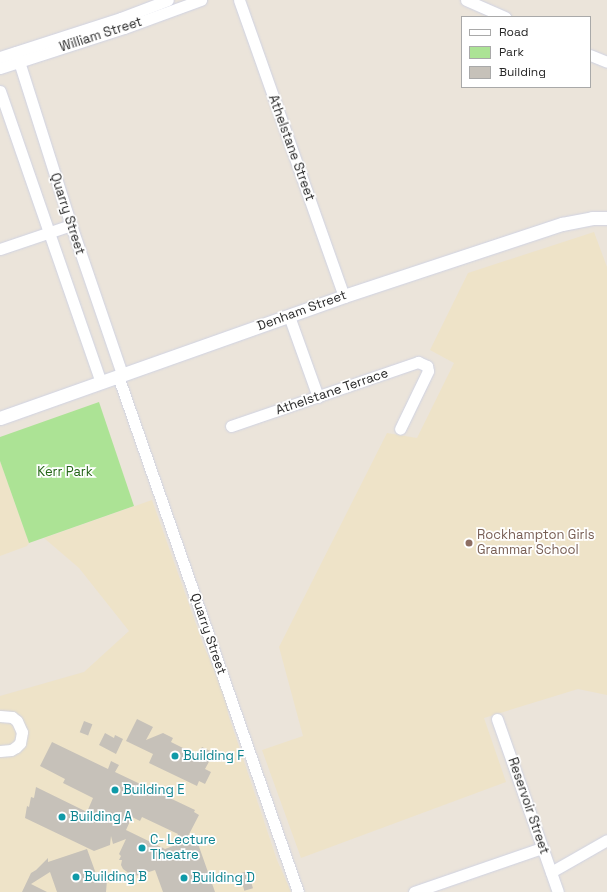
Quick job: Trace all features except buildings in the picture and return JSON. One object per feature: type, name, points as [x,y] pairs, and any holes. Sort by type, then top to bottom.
[{"type":"street","name":"William Street","points":[[0,68],[17,57],[168,0]]},
{"type":"street","name":"William Street","points":[[0,58],[17,57],[124,28],[201,0]]},
{"type":"street","name":"Athelstane Street","points":[[239,0],[344,296]]},
{"type":"street","points":[[466,0],[502,16]]},
{"type":"street","points":[[591,55],[607,62]]},
{"type":"street","name":"Quarry Street","points":[[17,57],[120,376],[298,892]]},
{"type":"street","name":"Quarry Street","points":[[0,91],[101,382]]},
{"type":"street","name":"Denham Street","points":[[0,418],[344,296],[562,224],[592,218],[607,218]]},
{"type":"street","points":[[0,249],[71,225]]},
{"type":"street","points":[[289,316],[318,397]]},
{"type":"street","name":"Athelstane Terrace","points":[[231,426],[418,362],[427,366],[428,371],[400,429]]},
{"type":"street","points":[[0,716],[12,718],[17,721],[22,732],[18,744],[11,750],[2,753]]},
{"type":"street","name":"Reservoir Street","points":[[497,719],[558,892]]},
{"type":"street","points":[[551,872],[607,840]]},
{"type":"street","points":[[414,892],[542,848]]},
{"type":"shaded area","name":"Rockhampton Girls Grammar School","points":[[594,232],[607,267],[607,695],[578,689],[484,718],[506,782],[301,858],[262,750],[303,736],[279,647],[387,433],[417,438],[454,363],[430,350],[468,273]]},
{"type":"shaded area","points":[[0,461],[29,543],[27,546],[0,556]]},
{"type":"shaded area","points":[[152,500],[204,647],[226,699],[228,714],[277,860],[291,892],[0,892],[0,696],[84,672],[129,631],[79,568],[44,538]]},
{"type":"green space","name":"Kerr Park","points":[[99,402],[134,506],[29,543],[0,461],[0,437]]},
{"type":"place","name":"Rockhampton Girls Grammar School","points":[[469,543]]},
{"type":"place","name":"Building F","points":[[175,756]]},
{"type":"place","name":"Building E","points":[[115,790]]},
{"type":"place","name":"Building A","points":[[62,817]]},
{"type":"place","name":"C- Lecture Theatre","points":[[142,848]]},
{"type":"place","name":"Building B","points":[[76,877]]},
{"type":"place","name":"Building D","points":[[184,878]]}]
